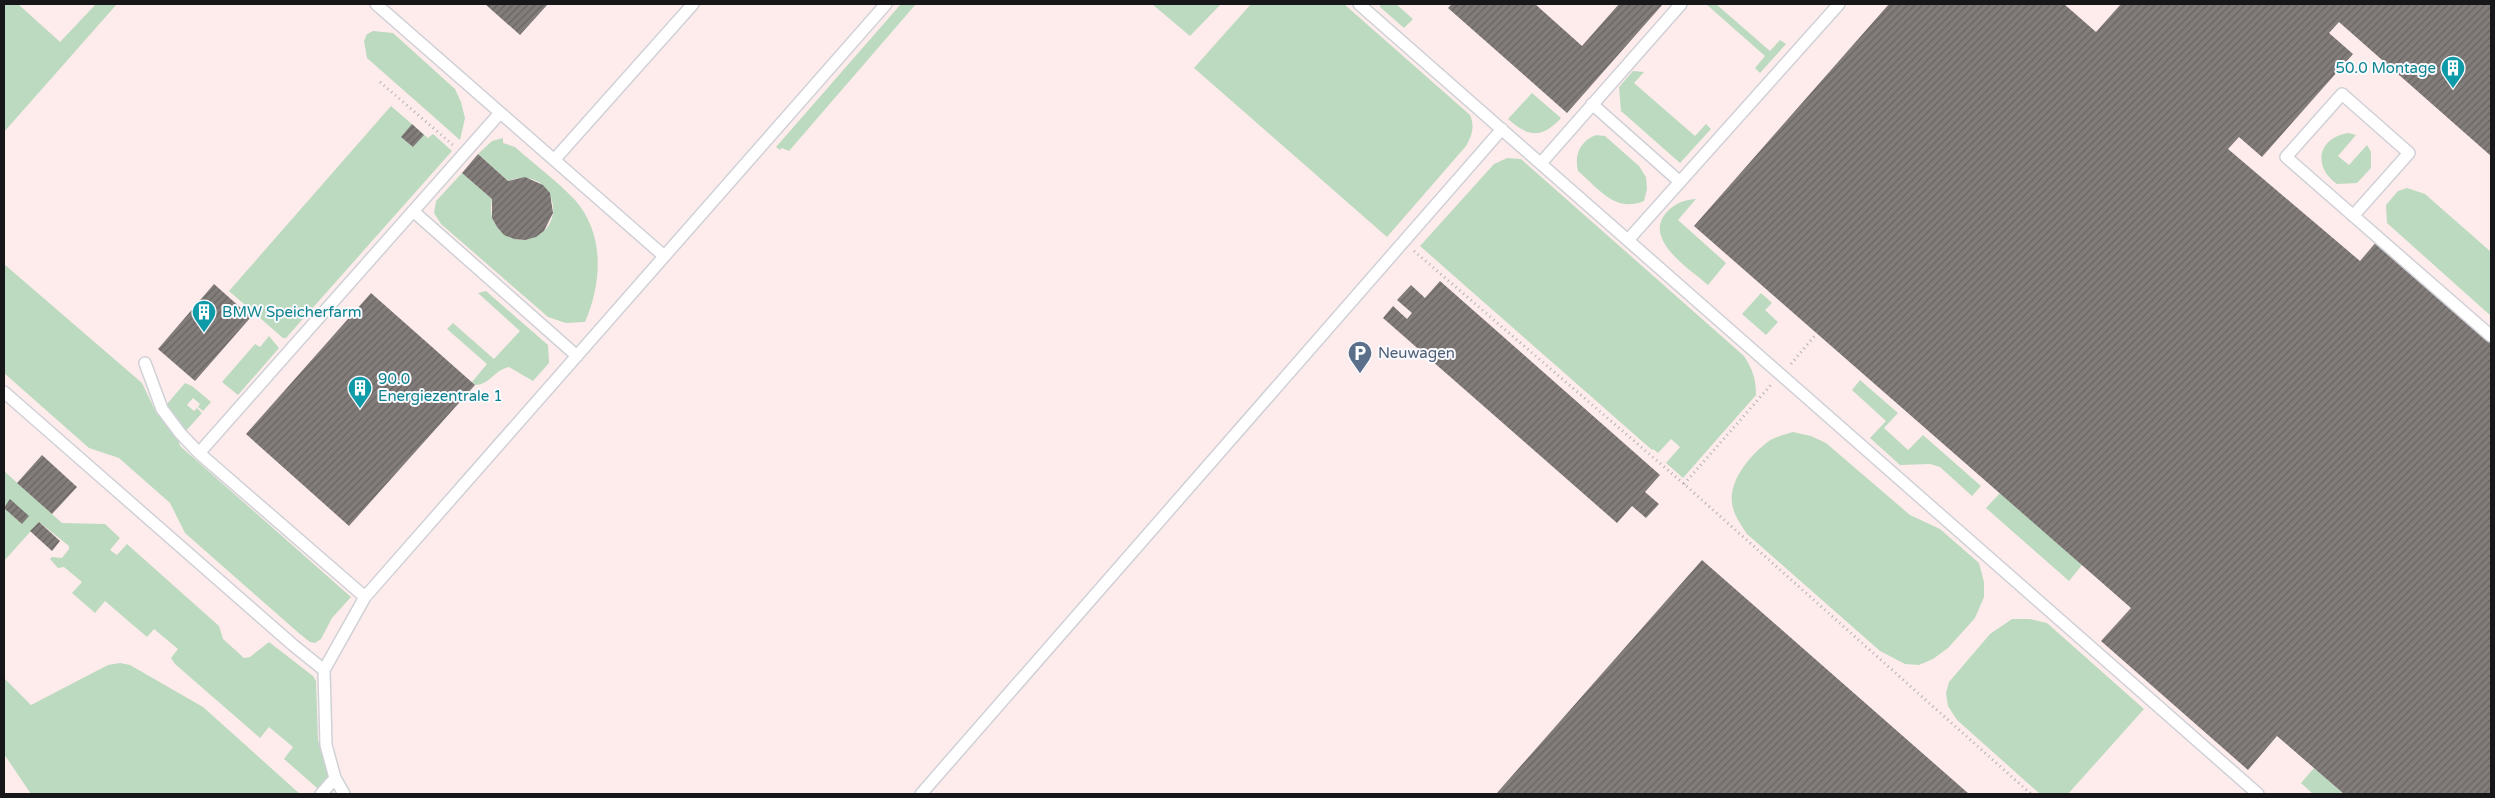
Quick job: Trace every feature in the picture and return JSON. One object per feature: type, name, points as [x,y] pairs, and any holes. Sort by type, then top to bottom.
[{"type":"lane","points":[[376,4],[664,256]]},
{"type":"lane","points":[[554,160],[693,4]]},
{"type":"lane","points":[[344,794],[335,778],[326,745],[324,670],[365,597],[886,4]]},
{"type":"lane","points":[[1359,4],[2258,794]]},
{"type":"lane","points":[[1541,163],[1681,4]]},
{"type":"lane","points":[[1628,240],[1838,4]]},
{"type":"lane","points":[[2353,216],[2409,153],[2342,94],[2286,157],[2353,216],[2491,336]]},
{"type":"lane","points":[[1592,104],[1680,182]]},
{"type":"lane","points":[[199,453],[500,113]]},
{"type":"lane","points":[[921,794],[1502,129]]},
{"type":"lane","points":[[413,211],[577,356]]},
{"type":"lane","points":[[145,363],[162,409],[199,453],[365,597]]},
{"type":"lane","points":[[4,392],[324,670]]},
{"type":"lane","points":[[321,794],[335,778]]},
{"type":"path","points":[[380,82],[463,154]]},
{"type":"path","points":[[1404,242],[1684,484],[2031,794]]},
{"type":"path","points":[[1684,484],[1817,333]]},
{"type":"shaded area","points":[[4,4],[2491,4],[2491,794],[4,794]]},
{"type":"green space","points":[[4,4],[18,4],[60,42],[96,4],[117,4],[4,132]]},
{"type":"green space","points":[[901,4],[916,4],[789,151],[782,148],[780,150],[776,147]]},
{"type":"green space","points":[[1152,4],[1221,4],[1190,36]]},
{"type":"green space","points":[[1251,4],[1344,4],[1470,115],[1472,131],[1466,146],[1387,237],[1194,68]]},
{"type":"green space","points":[[1380,4],[1396,4],[1413,19],[1404,28],[1380,7]]},
{"type":"green space","points":[[1706,4],[1716,4],[1770,51],[1780,40],[1786,44],[1760,73],[1755,68],[1765,56]]},
{"type":"green space","points":[[373,31],[393,33],[455,89],[465,118],[460,140],[367,58],[364,41],[367,34]]},
{"type":"green space","points":[[1633,71],[1644,72],[1634,83],[1695,136],[1706,124],[1711,129],[1680,163],[1621,111],[1619,87]]},
{"type":"green space","points":[[1532,93],[1561,118],[1548,130],[1535,133],[1529,132],[1508,119]]},
{"type":"green space","points":[[391,106],[428,138],[433,134],[452,151],[286,338],[283,338],[229,291]]},
{"type":"green space","points":[[2349,133],[2356,135],[2338,156],[2349,165],[2367,145],[2371,152],[2371,168],[2357,183],[2337,184],[2324,169],[2322,153],[2325,146],[2331,140]]},
{"type":"green space","points":[[1596,135],[1605,136],[1639,166],[1646,177],[1647,189],[1644,201],[1634,204],[1616,202],[1600,192],[1578,171],[1577,159],[1582,145]]},
{"type":"green space","points":[[503,138],[503,143],[515,147],[575,200],[585,213],[592,228],[598,259],[597,275],[591,307],[585,322],[566,323],[548,317],[441,224],[434,213],[436,201],[462,173],[492,199],[492,218],[496,226],[505,235],[525,240],[542,233],[550,223],[553,212],[552,200],[546,189],[537,181],[524,178],[508,181],[478,154],[492,141]]},
{"type":"green space","points":[[1507,158],[1521,159],[1744,356],[1752,370],[1755,379],[1756,395],[1683,478],[1666,463],[1680,447],[1671,439],[1658,453],[1652,450],[1420,246],[1494,164]]},
{"type":"green space","points":[[2407,188],[2425,194],[2491,252],[2491,316],[2387,223],[2386,205],[2398,191]]},
{"type":"green space","points":[[1696,199],[1678,220],[1726,263],[1708,285],[1672,253],[1664,243],[1660,233],[1660,223],[1669,210],[1687,200]]},
{"type":"green space","points":[[4,264],[142,383],[157,414],[178,438],[180,446],[351,597],[332,618],[321,639],[315,643],[310,642],[301,635],[185,533],[170,503],[119,458],[89,448],[4,373]]},
{"type":"green space","points":[[486,291],[548,345],[549,363],[533,381],[509,367],[499,371],[485,383],[475,385],[472,382],[487,364],[447,329],[453,323],[494,359],[520,331],[478,293]]},
{"type":"green space","points":[[1761,293],[1772,303],[1765,310],[1778,322],[1766,335],[1742,314]]},
{"type":"green space","points":[[269,336],[279,348],[238,395],[222,382],[255,344],[260,347]]},
{"type":"green space","points":[[1860,380],[1898,413],[1884,428],[1908,450],[1923,435],[1981,486],[1972,496],[1940,467],[1930,464],[1900,465],[1870,438],[1886,421],[1852,390]]},
{"type":"green space","points":[[185,383],[192,386],[211,402],[203,411],[198,407],[200,404],[193,398],[187,405],[194,411],[197,408],[202,413],[185,432],[167,404]]},
{"type":"green space","points":[[1793,432],[1811,436],[1826,443],[1910,515],[1940,529],[1979,563],[1984,582],[1984,597],[1975,618],[1948,648],[1933,659],[1919,665],[1905,664],[1880,651],[1747,534],[1740,523],[1733,507],[1732,495],[1741,470],[1759,449],[1768,442],[1778,436]]},
{"type":"green space","points":[[4,471],[62,523],[105,524],[120,538],[110,550],[117,555],[127,544],[219,626],[223,639],[244,658],[250,657],[269,642],[313,676],[316,681],[318,740],[333,794],[324,794],[284,759],[293,747],[269,727],[260,738],[175,664],[171,658],[178,649],[154,629],[147,637],[105,601],[95,613],[72,593],[82,582],[64,567],[58,568],[50,559],[52,557],[62,558],[69,549],[69,546],[39,522],[4,561]]},
{"type":"green space","points":[[2000,493],[2082,565],[2069,581],[1986,508]]},
{"type":"green space","points":[[2012,619],[2030,619],[2047,623],[2144,709],[2068,794],[2040,794],[1957,720],[1948,706],[1946,693],[1949,682],[1990,634]]},
{"type":"green space","points":[[120,663],[130,665],[203,707],[300,794],[31,794],[4,754],[4,678],[31,705],[108,665]]},
{"type":"green space","points":[[2314,768],[2344,794],[2313,794],[2301,783]]},
{"type":"building","points":[[485,4],[548,4],[520,35]]},
{"type":"building","points":[[1452,4],[1535,4],[1582,46],[1619,4],[1663,4],[1567,113],[1448,8]]},
{"type":"building","points":[[1889,4],[2064,4],[2096,32],[2121,4],[2491,4],[2491,156],[2339,22],[2329,33],[2353,54],[2262,157],[2239,137],[2228,149],[2360,261],[2377,241],[2491,341],[2491,794],[2344,794],[2277,736],[2248,770],[2101,641],[2131,608],[1694,226]]},
{"type":"building","points":[[412,124],[424,135],[413,147],[401,137]]},
{"type":"building","points":[[478,154],[508,181],[525,177],[543,185],[550,193],[553,213],[544,231],[536,237],[525,240],[514,239],[504,235],[497,227],[492,218],[492,199],[462,173]]},
{"type":"building","points":[[1440,281],[1660,475],[1645,492],[1659,504],[1646,518],[1632,506],[1617,523],[1383,318],[1393,306],[1407,319],[1412,313],[1397,300],[1411,285],[1425,298]]},
{"type":"building","name":"BMW Speicherfarm","points":[[214,284],[251,317],[195,381],[158,349]]},
{"type":"building","name":"90.0 Energiezentrale 1","points":[[371,293],[475,385],[349,526],[246,434]]},
{"type":"building","points":[[42,455],[77,487],[52,514],[17,483]]},
{"type":"building","points":[[10,499],[29,516],[22,524],[4,508]]},
{"type":"building","points":[[39,522],[60,541],[52,551],[30,531]]},
{"type":"building","points":[[1702,560],[1969,794],[1496,794]]},
{"type":"place","name":"50.0 Montage","points":[[2453,89]]},
{"type":"place","name":"BMW Speicherfarm","points":[[204,333]]},
{"type":"place","name":"Neuwagen","points":[[1360,374]]},
{"type":"place","name":"90.0 Energiezentrale 1","points":[[360,409]]}]
